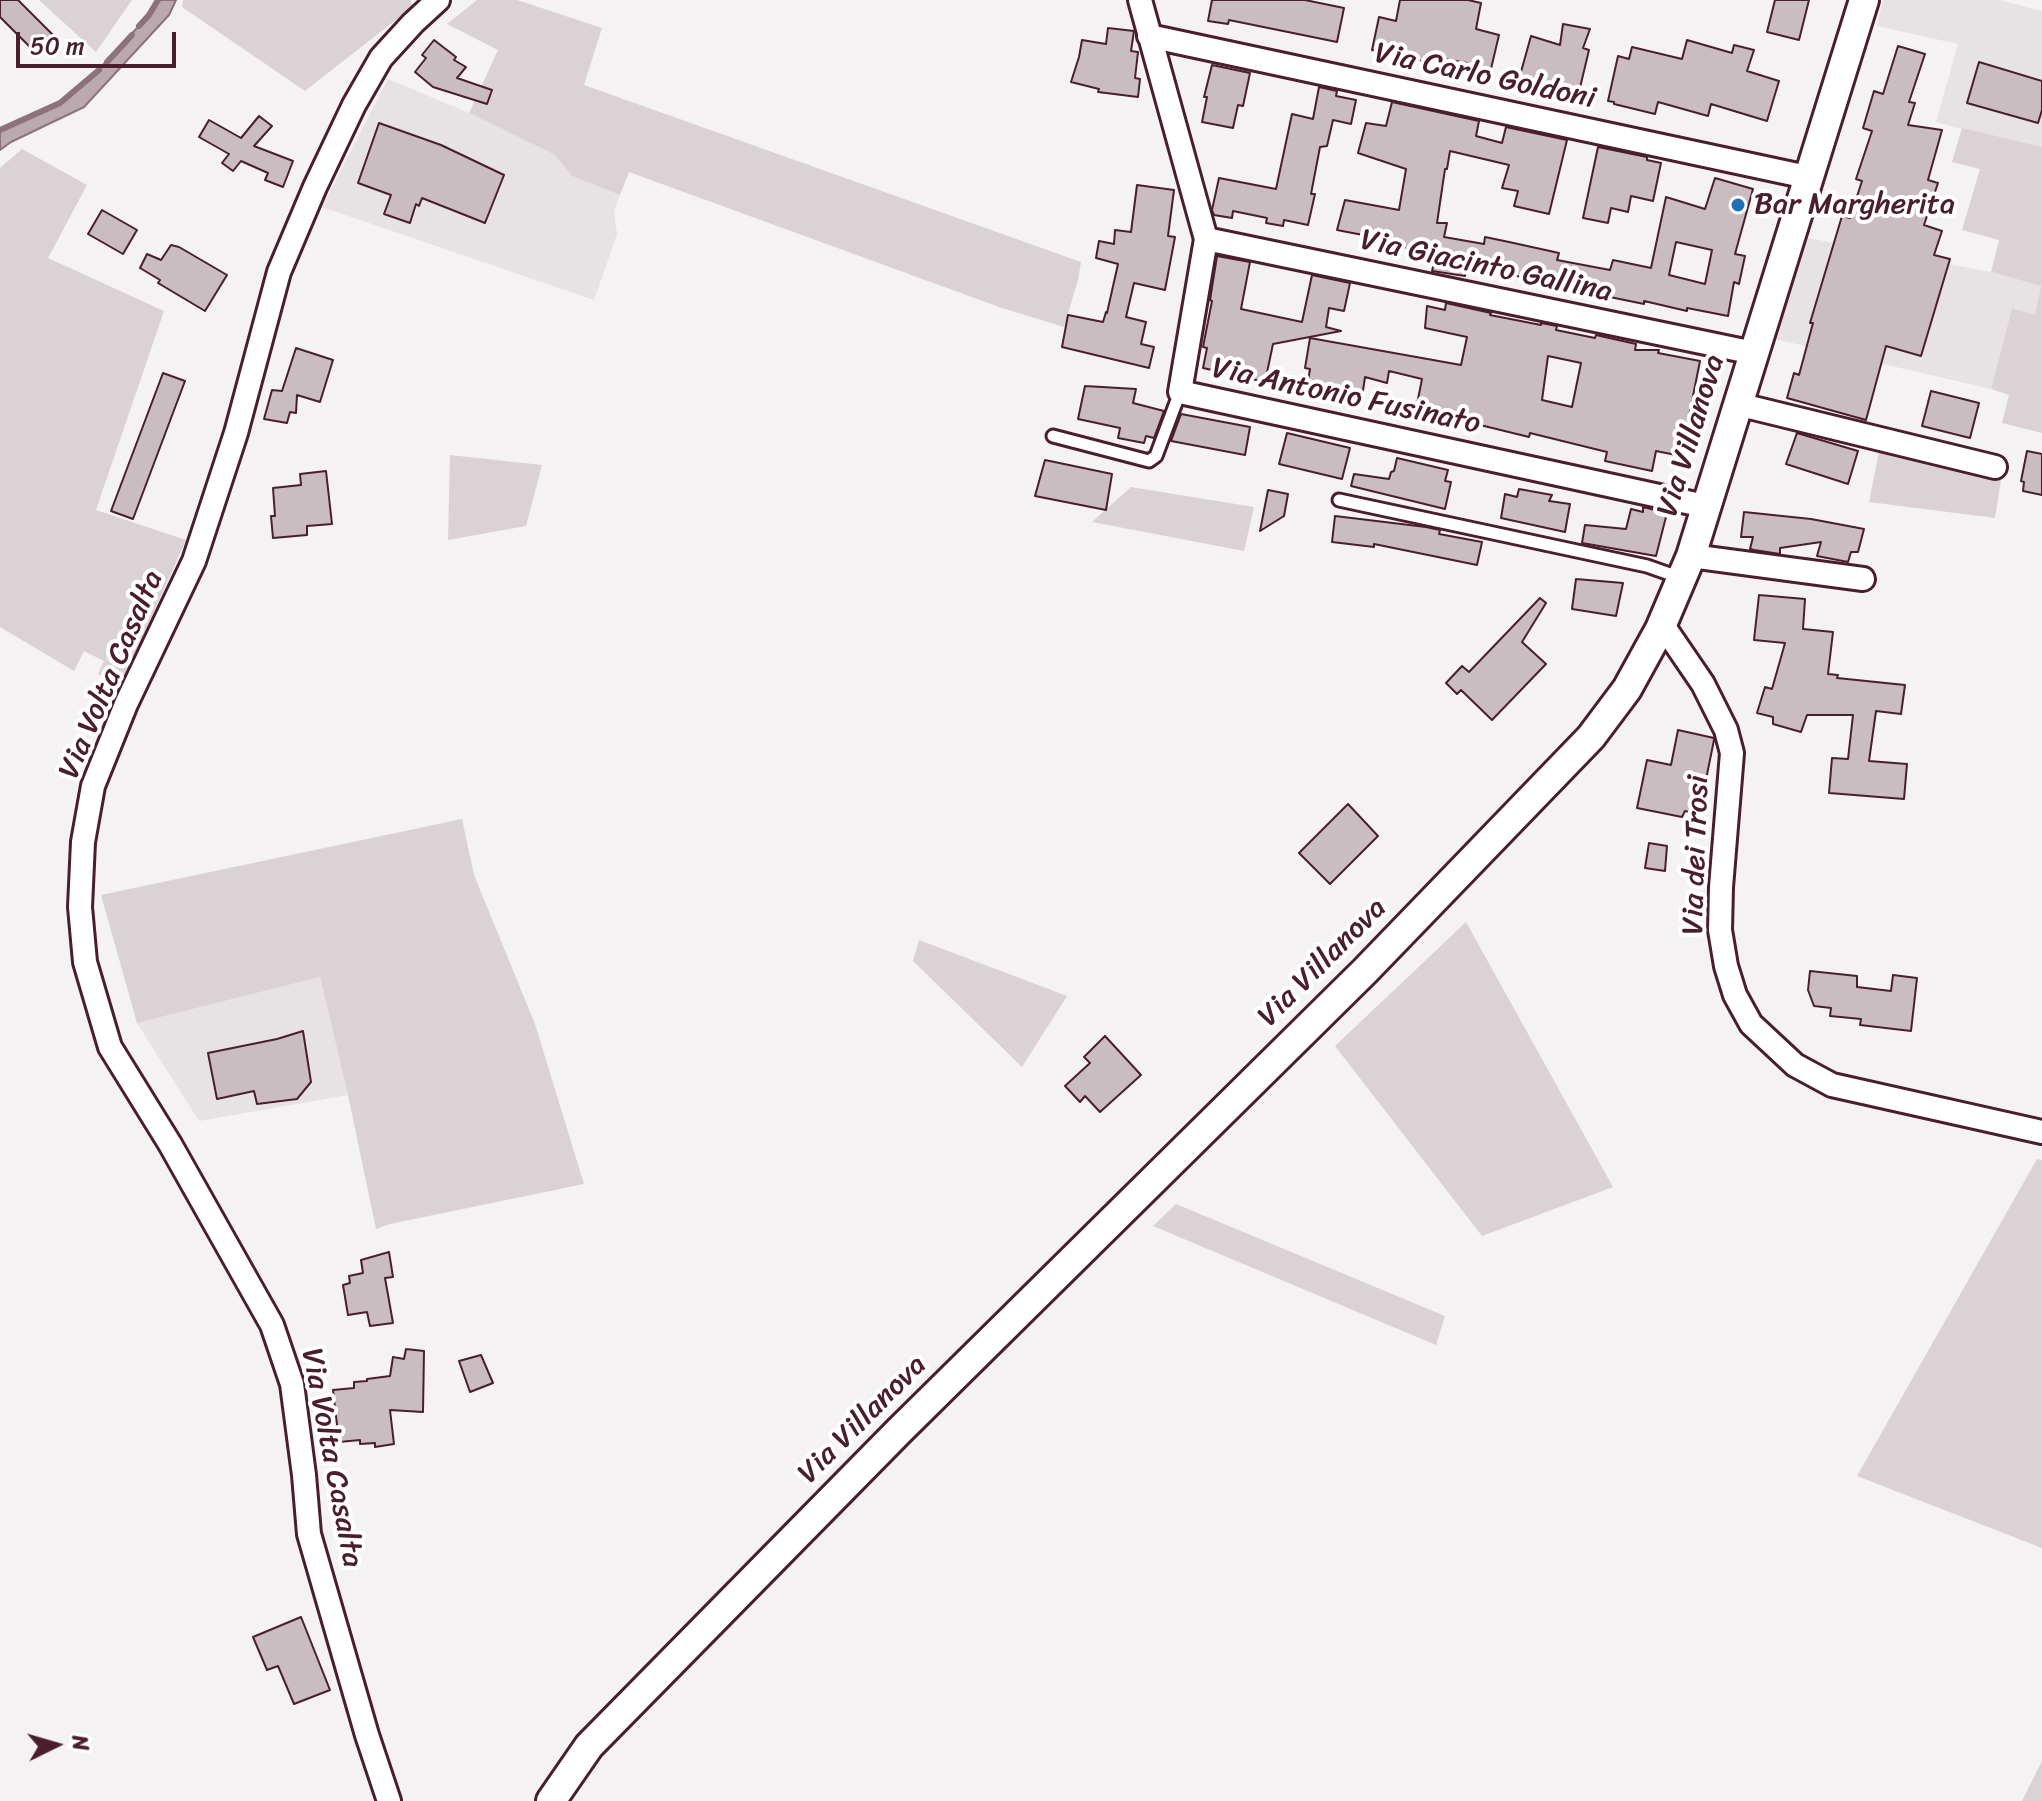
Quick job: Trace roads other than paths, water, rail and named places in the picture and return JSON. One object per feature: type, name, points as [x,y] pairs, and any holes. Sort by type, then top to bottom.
[{"type":"street","name":"Via Volta Casalta","points":[[389,1801],[309,1534],[292,1384],[272,1325],[170,1144],[110,1047],[85,962],[80,907],[83,842],[93,786],[126,704],[194,561],[236,433],[279,272],[354,105],[381,58],[438,0]]},
{"type":"street","name":"Via Antonio Fusinato","points":[[1140,0],[1206,239],[1180,392],[1705,506]]},
{"type":"street","name":"Via Villanova","points":[[551,1801],[589,1746],[899,1431],[1365,971],[1591,737],[1627,689],[1662,624],[1686,567],[1864,0]]},
{"type":"street","name":"Via Carlo Goldoni","points":[[1149,36],[1807,177]]},
{"type":"street","name":"Via Giacinto Gallina","points":[[1206,239],[1754,353]]},
{"type":"street","points":[[1737,404],[1995,467]]},
{"type":"street","points":[[1686,567],[1863,579]]},
{"type":"street","name":"Via dei Trosi","points":[[1662,624],[1703,684],[1726,730],[1732,753],[1720,930],[1735,995],[1751,1024],[1795,1065],[1832,1085],[2042,1132]]},
{"type":"lane","name":"Via Antonio Fusinato","points":[[1053,436],[1149,461],[1156,456],[1180,392]]},
{"type":"lane","points":[[1339,500],[1647,566],[1686,567]]},
{"type":"waterway","points":[[139,26],[158,0]]},
{"type":"waterway","points":[[107,62],[132,35]]},
{"type":"waterway","points":[[0,130],[60,103],[99,70]]},
{"type":"place","name":"Bar Margherita","points":[[1738,205]]}]
